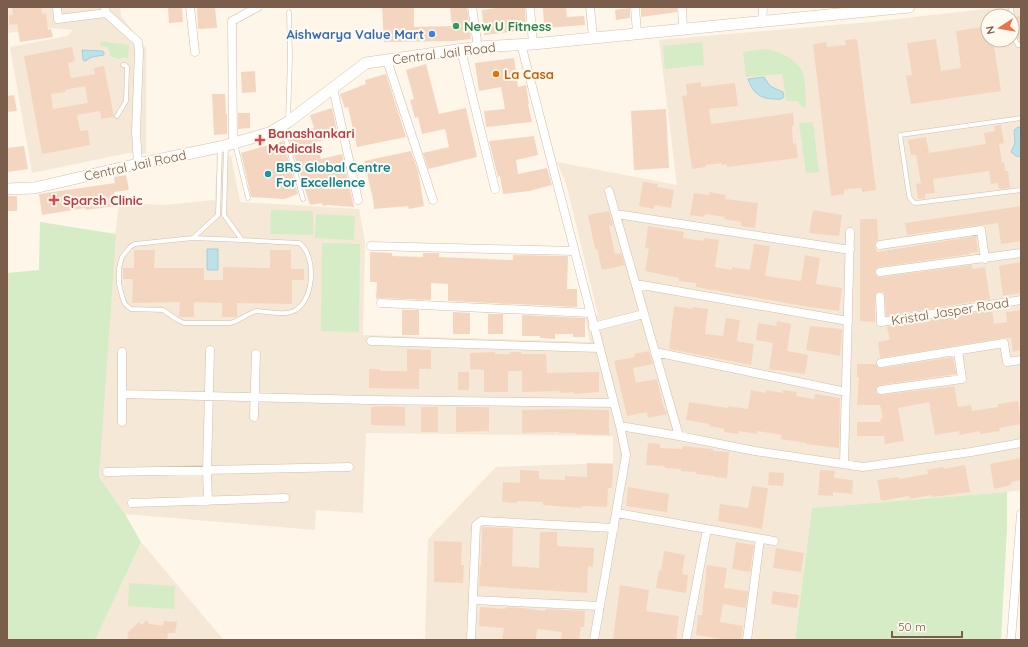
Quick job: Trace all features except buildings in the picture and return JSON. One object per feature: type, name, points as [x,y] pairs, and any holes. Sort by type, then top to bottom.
[{"type":"main road","name":"Central Jail Road","points":[[7,189],[34,188],[229,145],[269,133],[285,124],[366,63],[478,47],[533,44],[762,22],[861,10],[909,7]]},
{"type":"street","points":[[57,7],[58,19],[105,10],[138,42],[136,132],[138,164]]},
{"type":"street","points":[[190,7],[195,52]]},
{"type":"street","points":[[229,145],[232,21],[258,7]]},
{"type":"street","points":[[472,7],[478,47]]},
{"type":"street","points":[[530,7],[533,44]]},
{"type":"street","points":[[590,7],[593,38]]},
{"type":"street","points":[[635,7],[637,33]]},
{"type":"street","points":[[682,7],[683,29]]},
{"type":"street","points":[[762,22],[763,7]]},
{"type":"street","points":[[522,44],[593,326],[620,426],[626,455],[594,640]]},
{"type":"street","points":[[461,50],[495,189]]},
{"type":"street","points":[[388,60],[433,200]]},
{"type":"street","points":[[333,88],[358,200]]},
{"type":"street","points":[[609,191],[679,436]]},
{"type":"street","points":[[616,214],[850,250]]},
{"type":"street","points":[[880,245],[981,230],[985,259]]},
{"type":"street","points":[[844,464],[850,232]]},
{"type":"street","points":[[371,246],[574,251]]},
{"type":"street","points":[[880,272],[1021,253]]},
{"type":"street","points":[[636,284],[848,321]]},
{"type":"street","name":"Kristal Jasper Road","points":[[880,297],[880,322],[1021,300]]},
{"type":"street","points":[[381,304],[590,313]]},
{"type":"street","points":[[593,326],[644,314]]},
{"type":"street","points":[[371,341],[599,348]]},
{"type":"street","points":[[881,363],[1004,343],[1007,362],[1021,360]]},
{"type":"street","points":[[208,500],[207,470],[210,350]]},
{"type":"street","points":[[881,390],[962,379],[958,351]]},
{"type":"street","points":[[122,352],[122,422]]},
{"type":"street","points":[[655,352],[846,392]]},
{"type":"street","points":[[254,417],[256,354]]},
{"type":"street","points":[[122,394],[255,398],[614,403]]},
{"type":"street","points":[[620,426],[755,451],[863,467],[970,452],[1021,443]]},
{"type":"street","points":[[107,472],[349,467]]},
{"type":"street","points":[[132,503],[285,498]]},
{"type":"street","points":[[617,513],[774,541]]},
{"type":"street","points":[[1011,640],[1021,514]]},
{"type":"street","points":[[471,640],[476,525],[481,521],[614,528]]},
{"type":"street","points":[[686,640],[708,529]]},
{"type":"street","points":[[747,640],[760,539]]},
{"type":"street","points":[[473,600],[600,606]]},
{"type":"lane","points":[[289,12],[290,58],[285,124],[303,198]]},
{"type":"lane","points":[[117,116],[126,101],[127,67],[123,65]]},
{"type":"lane","points":[[1021,118],[900,135],[909,195],[910,200],[913,202],[916,203],[1021,190]]},
{"type":"lane","points":[[229,145],[248,198]]},
{"type":"lane","points":[[193,238],[218,215],[229,145]]},
{"type":"lane","points":[[229,145],[224,215],[242,240]]},
{"type":"lane","points":[[218,215],[224,215]]},
{"type":"lane","points":[[193,238],[299,243],[302,245],[311,263],[311,282],[306,299],[296,310],[287,313],[253,312],[235,322],[230,323],[184,323],[163,310],[131,309],[125,304],[119,284],[120,268],[122,257],[130,247],[135,244],[193,238]]},
{"type":"shaded area","points":[[7,7],[120,7],[121,16],[146,48],[146,154],[128,153],[32,173],[10,47],[67,36],[73,30],[51,28],[7,33]]},
{"type":"shaded area","points":[[1021,7],[1021,490],[812,508],[795,640],[425,640],[428,539],[496,467],[613,463],[613,436],[366,433],[363,513],[316,510],[315,530],[125,514],[99,477],[111,270],[119,203],[165,205],[215,200],[217,154],[231,156],[240,202],[359,209],[365,242],[363,335],[590,342],[585,318],[598,315],[566,183],[557,162],[677,185],[659,40],[870,22],[980,10],[980,48],[1020,48],[1020,8],[995,8]]},
{"type":"shaded area","points":[[141,542],[206,619],[224,640],[95,640]]},
{"type":"green space","points":[[101,41],[129,45],[128,59],[125,57],[119,59],[110,56],[108,47],[100,46]]},
{"type":"green space","points":[[702,42],[704,65],[665,69],[663,46]]},
{"type":"green space","points":[[765,49],[776,51],[786,56],[799,66],[804,78],[806,107],[803,107],[797,101],[787,101],[782,74],[746,77],[743,52]]},
{"type":"green space","points":[[813,122],[819,172],[806,173],[799,123]]},
{"type":"green space","points":[[271,210],[313,211],[313,235],[270,234]]},
{"type":"green space","points":[[316,214],[355,216],[354,240],[315,238]]},
{"type":"green space","points":[[40,222],[116,234],[99,477],[125,514],[141,542],[95,640],[7,640],[7,273],[39,270]]},
{"type":"green space","points":[[322,243],[360,244],[359,332],[321,331]]},
{"type":"green space","points":[[1007,492],[1007,527],[1001,640],[795,640],[812,508]]},
{"type":"green space","points":[[129,583],[175,586],[174,609],[128,606]]},
{"type":"water","points":[[82,50],[102,51],[104,52],[104,55],[92,57],[85,61],[83,60]]},
{"type":"water","points":[[764,77],[770,86],[783,92],[783,98],[769,99],[757,94],[754,91],[748,79]]},
{"type":"water","points":[[1018,127],[1021,128],[1021,157],[1016,156],[1011,152],[1015,143],[1014,130]]},
{"type":"water","points":[[207,249],[218,249],[218,270],[207,270]]},
{"type":"place","name":"New U Fitness","points":[[456,26]]},
{"type":"place","name":"Aishwarya Value Mart","points":[[432,34]]},
{"type":"place","name":"La Casa","points":[[496,74]]},
{"type":"place","name":"Banashankari Medicals","points":[[260,140]]},
{"type":"place","name":"BRS Global Centre For Excellence","points":[[268,174]]},
{"type":"place","name":"Sparsh Clinic","points":[[54,200]]}]
